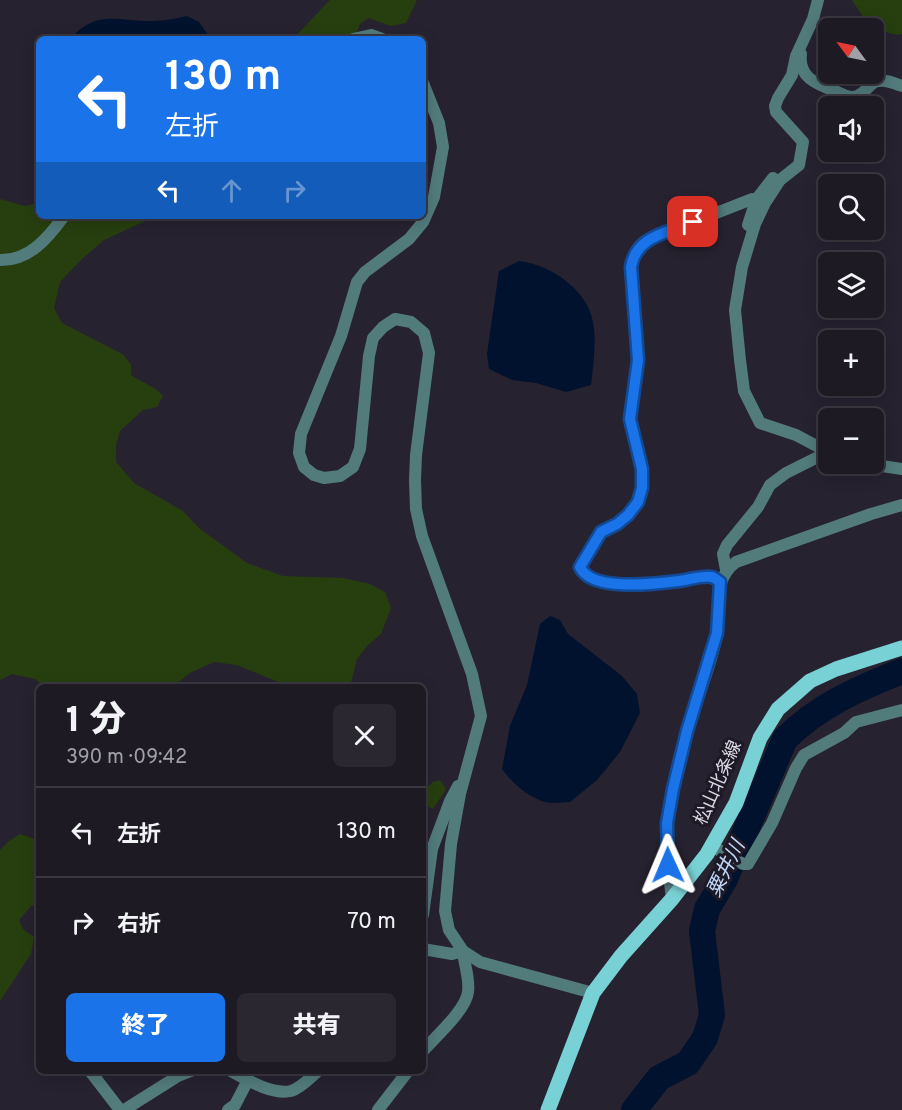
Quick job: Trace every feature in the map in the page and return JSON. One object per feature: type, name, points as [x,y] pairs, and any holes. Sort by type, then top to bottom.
[{"type":"main road","name":"松山北条線","points":[[548,1110],[593,993],[621,956],[718,850],[760,738],[778,709],[810,681],[836,669],[901,652]]},
{"type":"street","points":[[818,0],[813,19],[796,56],[792,75],[775,106],[776,112],[803,142],[799,165],[780,180],[755,224],[742,267],[735,310],[744,391],[760,423],[796,435],[818,447]]},
{"type":"street","points":[[802,41],[800,63],[804,73],[813,82],[852,97],[860,95],[875,82],[883,81],[902,86]]},
{"type":"street","points":[[426,90],[439,123],[443,147],[434,197],[426,215]]},
{"type":"street","points":[[748,244],[747,228],[756,200],[768,182],[783,168],[792,164],[799,165]]},
{"type":"street","points":[[756,200],[752,199],[645,241],[633,255],[631,267],[638,360],[630,419],[642,469],[642,488],[638,502],[628,515],[601,532],[580,567],[583,574],[591,579],[612,584],[674,582],[723,576],[736,562],[902,505]]},
{"type":"street","points":[[0,260],[9,261],[36,248],[52,233],[62,219]]},
{"type":"street","points":[[424,219],[409,239],[365,272],[357,282],[341,336],[301,434],[299,453],[304,467],[324,478],[340,477],[353,467],[360,449],[369,356],[373,338],[383,327],[395,320],[411,322],[424,333],[429,352],[416,455],[417,509],[422,536],[472,674],[481,716],[463,782],[451,851],[446,911],[449,930],[463,951],[480,962],[593,993]]},
{"type":"street","points":[[672,900],[667,823],[687,731],[717,633],[723,554],[727,545],[758,507],[770,485],[786,473],[818,458]]},
{"type":"street","points":[[884,466],[902,469]]},
{"type":"street","points":[[718,850],[743,864],[748,864],[783,800],[804,755],[844,733],[856,722],[902,710]]},
{"type":"street","points":[[426,893],[432,849],[450,801],[458,785],[463,782]]},
{"type":"street","points":[[432,849],[451,851]]},
{"type":"street","points":[[426,950],[452,954],[463,951]]},
{"type":"street","points":[[426,1048],[465,1003],[468,981],[463,951]]},
{"type":"street","points":[[92,1074],[122,1110],[183,1074]]},
{"type":"street","points":[[237,1074],[276,1090],[291,1090],[315,1074]]},
{"type":"street","points":[[393,1074],[400,1082]]},
{"type":"street","points":[[378,1110],[406,1074]]},
{"type":"street","points":[[228,1110],[235,1105],[248,1080]]},
{"type":"green space","points":[[330,0],[417,0],[406,23],[391,26],[368,18],[360,24],[357,32],[360,36],[296,36]]},
{"type":"green space","points":[[852,0],[902,0],[902,34],[884,32],[884,18],[864,18]]},
{"type":"green space","points":[[0,199],[25,206],[36,204],[36,219],[150,219],[104,240],[82,259],[60,282],[54,308],[62,323],[124,355],[131,365],[131,375],[156,389],[163,396],[157,407],[143,410],[120,431],[116,445],[116,462],[134,483],[183,511],[199,528],[247,563],[283,576],[344,578],[370,584],[385,592],[391,608],[381,634],[357,659],[351,684],[283,684],[237,665],[214,662],[190,673],[176,684],[41,684],[35,679],[12,674],[0,680]]},
{"type":"green space","points":[[440,780],[446,789],[433,809],[426,806],[426,788],[433,782]]},
{"type":"green space","points":[[20,834],[36,840],[36,905],[31,906],[19,920],[23,929],[34,937],[31,954],[0,1001],[0,850]]},
{"type":"water","points":[[187,16],[199,22],[209,36],[73,36],[80,29],[99,20],[158,21]]},
{"type":"water","points":[[519,261],[544,268],[557,275],[578,292],[586,303],[592,316],[595,336],[591,385],[566,392],[536,383],[512,380],[489,369],[487,354],[499,271]]},
{"type":"water","points":[[550,616],[560,620],[568,634],[622,676],[637,694],[640,713],[620,752],[597,780],[570,802],[551,803],[539,800],[521,789],[502,769],[510,726],[527,685],[540,624]]},
{"type":"waterway","name":"粟井川","points":[[634,1110],[659,1078],[688,1063],[705,1038],[712,1015],[702,931],[707,909],[725,879],[785,739],[825,707],[902,671]]},
{"type":"route","points":[[668,865],[667,823],[673,789],[687,731],[717,633],[720,582],[710,577],[674,582],[612,584],[591,579],[583,574],[580,567],[601,532],[628,515],[638,502],[642,488],[642,469],[630,419],[638,360],[631,267],[633,255],[645,241],[693,222]]}]
